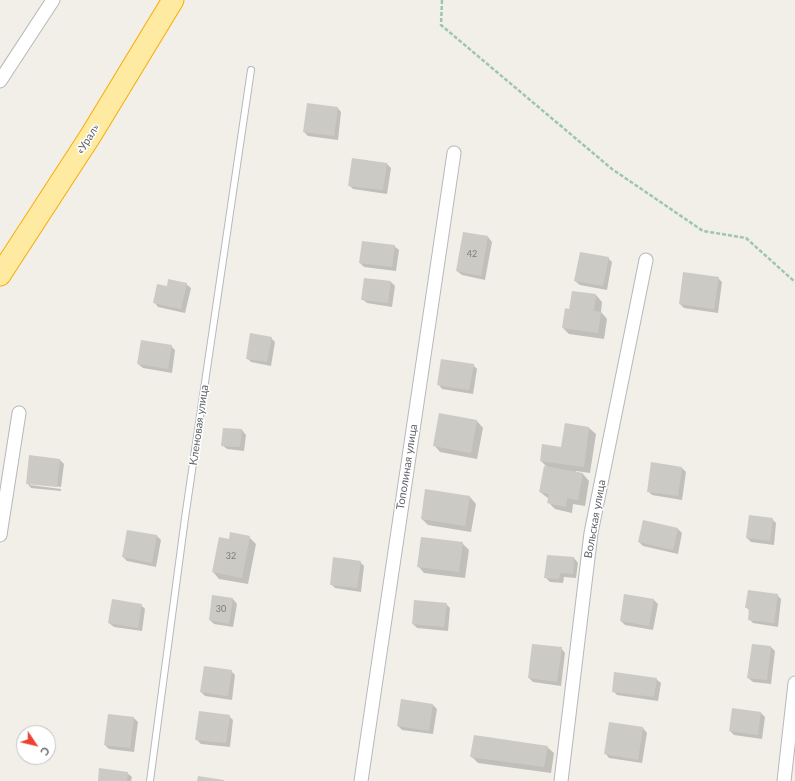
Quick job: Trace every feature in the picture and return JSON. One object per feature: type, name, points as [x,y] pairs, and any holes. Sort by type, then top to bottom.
[{"type":"highway","name":"«Урал»","points":[[0,275],[91,135],[173,0]]},
{"type":"street","points":[[0,81],[53,0]]},
{"type":"street","name":"Тополиная улица","points":[[361,781],[454,153]]},
{"type":"street","name":"Вольская улица","points":[[561,781],[591,533],[646,260]]},
{"type":"street","points":[[0,535],[19,414]]},
{"type":"street","points":[[784,781],[795,683]]},
{"type":"lane","name":"Кленовая улица","points":[[150,781],[185,518],[251,70]]},
{"type":"path","points":[[442,0],[441,25],[612,169],[703,231],[746,238],[795,282]]},
{"type":"building","points":[[307,103],[338,107],[334,136],[303,132]]},
{"type":"building","points":[[352,158],[387,163],[383,190],[348,186]]},
{"type":"building","points":[[463,232],[488,236],[481,276],[456,271]]},
{"type":"building","points":[[362,241],[395,245],[392,267],[359,263]]},
{"type":"building","points":[[580,252],[609,257],[603,286],[574,281]]},
{"type":"building","points":[[683,272],[719,277],[714,309],[679,304]]},
{"type":"building","points":[[364,278],[391,281],[388,303],[361,300]]},
{"type":"building","points":[[168,279],[187,283],[181,309],[153,303],[157,284],[167,286]]},
{"type":"building","points":[[572,291],[596,294],[594,311],[601,312],[598,333],[562,328],[565,308],[569,309]]},
{"type":"building","points":[[250,333],[272,337],[267,362],[246,359]]},
{"type":"building","points":[[141,340],[172,345],[168,369],[137,364]]},
{"type":"building","points":[[441,359],[474,364],[469,390],[437,385]]},
{"type":"building","points":[[439,413],[477,420],[471,453],[433,446]]},
{"type":"building","points":[[565,423],[589,427],[584,467],[540,461],[542,444],[561,447]]},
{"type":"building","points":[[223,428],[242,429],[240,447],[221,446]]},
{"type":"building","points":[[29,455],[60,459],[57,487],[26,484]]},
{"type":"building","points":[[651,462],[682,467],[678,496],[647,492]]},
{"type":"building","points":[[544,466],[583,473],[578,500],[567,498],[566,507],[547,503],[549,494],[539,492]]},
{"type":"building","points":[[425,489],[470,496],[465,526],[421,519]]},
{"type":"building","points":[[749,515],[773,518],[770,541],[746,538]]},
{"type":"building","points":[[643,520],[678,528],[673,550],[638,542]]},
{"type":"building","points":[[127,530],[157,535],[152,563],[122,557]]},
{"type":"building","points":[[230,532],[250,536],[242,578],[212,572],[219,537],[229,539]]},
{"type":"building","points":[[421,537],[463,542],[459,572],[417,567]]},
{"type":"building","points":[[547,555],[574,557],[573,574],[560,573],[559,579],[544,578]]},
{"type":"building","points":[[333,557],[361,561],[357,588],[330,585]]},
{"type":"building","points":[[748,590],[778,594],[774,623],[748,620],[749,608],[745,608]]},
{"type":"building","points":[[624,594],[654,599],[649,626],[620,621]]},
{"type":"building","points":[[212,595],[233,598],[229,624],[209,620]]},
{"type":"building","points":[[112,599],[142,604],[138,628],[108,623]]},
{"type":"building","points":[[414,600],[447,603],[444,627],[412,624]]},
{"type":"building","points":[[532,644],[562,647],[557,682],[528,678]]},
{"type":"building","points":[[752,644],[771,646],[767,680],[747,678]]},
{"type":"building","points":[[204,666],[232,670],[228,696],[200,692]]},
{"type":"building","points":[[614,672],[657,678],[654,697],[612,692]]},
{"type":"building","points":[[401,699],[433,704],[429,731],[397,726]]},
{"type":"building","points":[[732,708],[761,712],[758,735],[729,731]]},
{"type":"building","points":[[199,711],[230,715],[226,743],[195,740]]},
{"type":"building","points":[[108,714],[134,717],[130,748],[104,745]]},
{"type":"building","points":[[609,722],[643,727],[638,760],[604,754]]},
{"type":"building","points":[[474,735],[548,746],[544,767],[470,757]]},
{"type":"building","points":[[99,768],[128,772],[127,781],[98,781]]},
{"type":"building","points":[[198,776],[224,780],[224,781],[197,781]]}]
